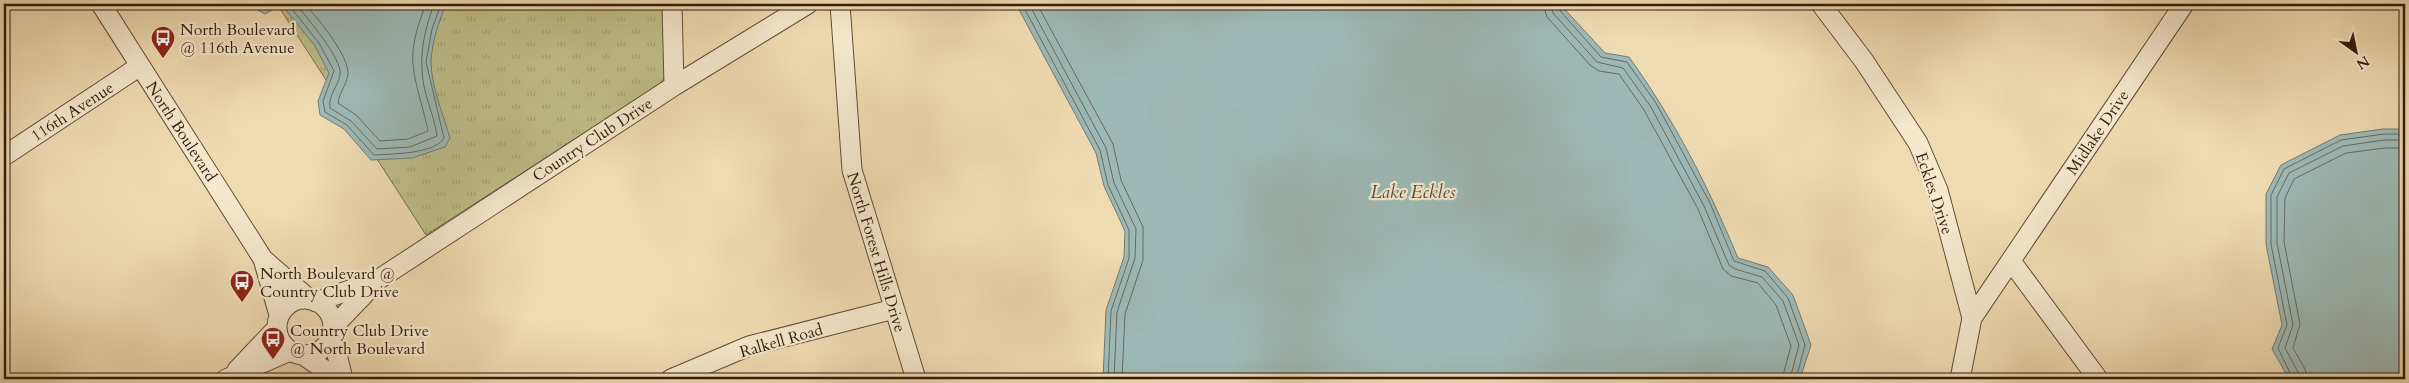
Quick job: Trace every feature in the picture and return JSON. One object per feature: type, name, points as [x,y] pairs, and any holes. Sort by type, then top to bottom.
[{"type":"street","name":"North Boulevard","points":[[101,4],[264,259],[313,301]]},
{"type":"street","points":[[672,4],[674,86]]},
{"type":"street","name":"Country Club Drive","points":[[332,331],[379,279],[674,86],[808,4]]},
{"type":"street","name":"North Forest Hills Drive","points":[[840,4],[852,170],[916,379]]},
{"type":"street","name":"Eckles Drive","points":[[1821,4],[1864,61],[1918,143],[1938,190],[1972,318],[1960,379]]},
{"type":"street","name":"Midlake Drive","points":[[1972,318],[2184,4]]},
{"type":"street","name":"116th Avenue","points":[[4,156],[140,66]]},
{"type":"street","name":"North Boulevard","points":[[264,259],[278,322]]},
{"type":"street","points":[[2011,261],[2098,379]]},
{"type":"street","name":"Country Club Drive","points":[[313,301],[379,279]]},
{"type":"street","points":[[229,377],[278,322],[293,301],[313,301],[329,313],[343,379]]},
{"type":"street","name":"Ralkell Road","points":[[670,379],[749,346],[894,309]]},
{"type":"street","points":[[278,322],[283,345],[338,379]]},
{"type":"street","points":[[229,377],[296,353],[313,354],[322,350],[328,342],[332,331]]},
{"type":"green space","points":[[277,4],[664,4],[666,75],[660,84],[426,235]]},
{"type":"water","points":[[255,4],[446,4],[434,39],[431,61],[435,90],[450,138],[445,147],[412,158],[371,160],[344,129],[320,115],[318,101],[329,73],[315,46],[282,5],[265,14],[254,8]]},
{"type":"water","name":"Lake Eckles","points":[[1016,4],[1560,4],[1605,53],[1629,57],[1646,81],[1690,154],[1738,258],[1768,267],[1793,295],[1811,345],[1800,379],[1103,379],[1106,310],[1124,257],[1125,231],[1104,186],[1096,153]]},
{"type":"water","points":[[2383,129],[2405,129],[2405,379],[2289,379],[2272,349],[2282,325],[2266,244],[2266,194],[2281,165],[2340,135]]},
{"type":"place","name":"North Boulevard @ 116th Avenue","points":[[163,59]]},
{"type":"place","name":"North Boulevard @ Country Club Drive","points":[[242,303]]},
{"type":"place","name":"Country Club Drive @ North Boulevard","points":[[273,360]]}]
